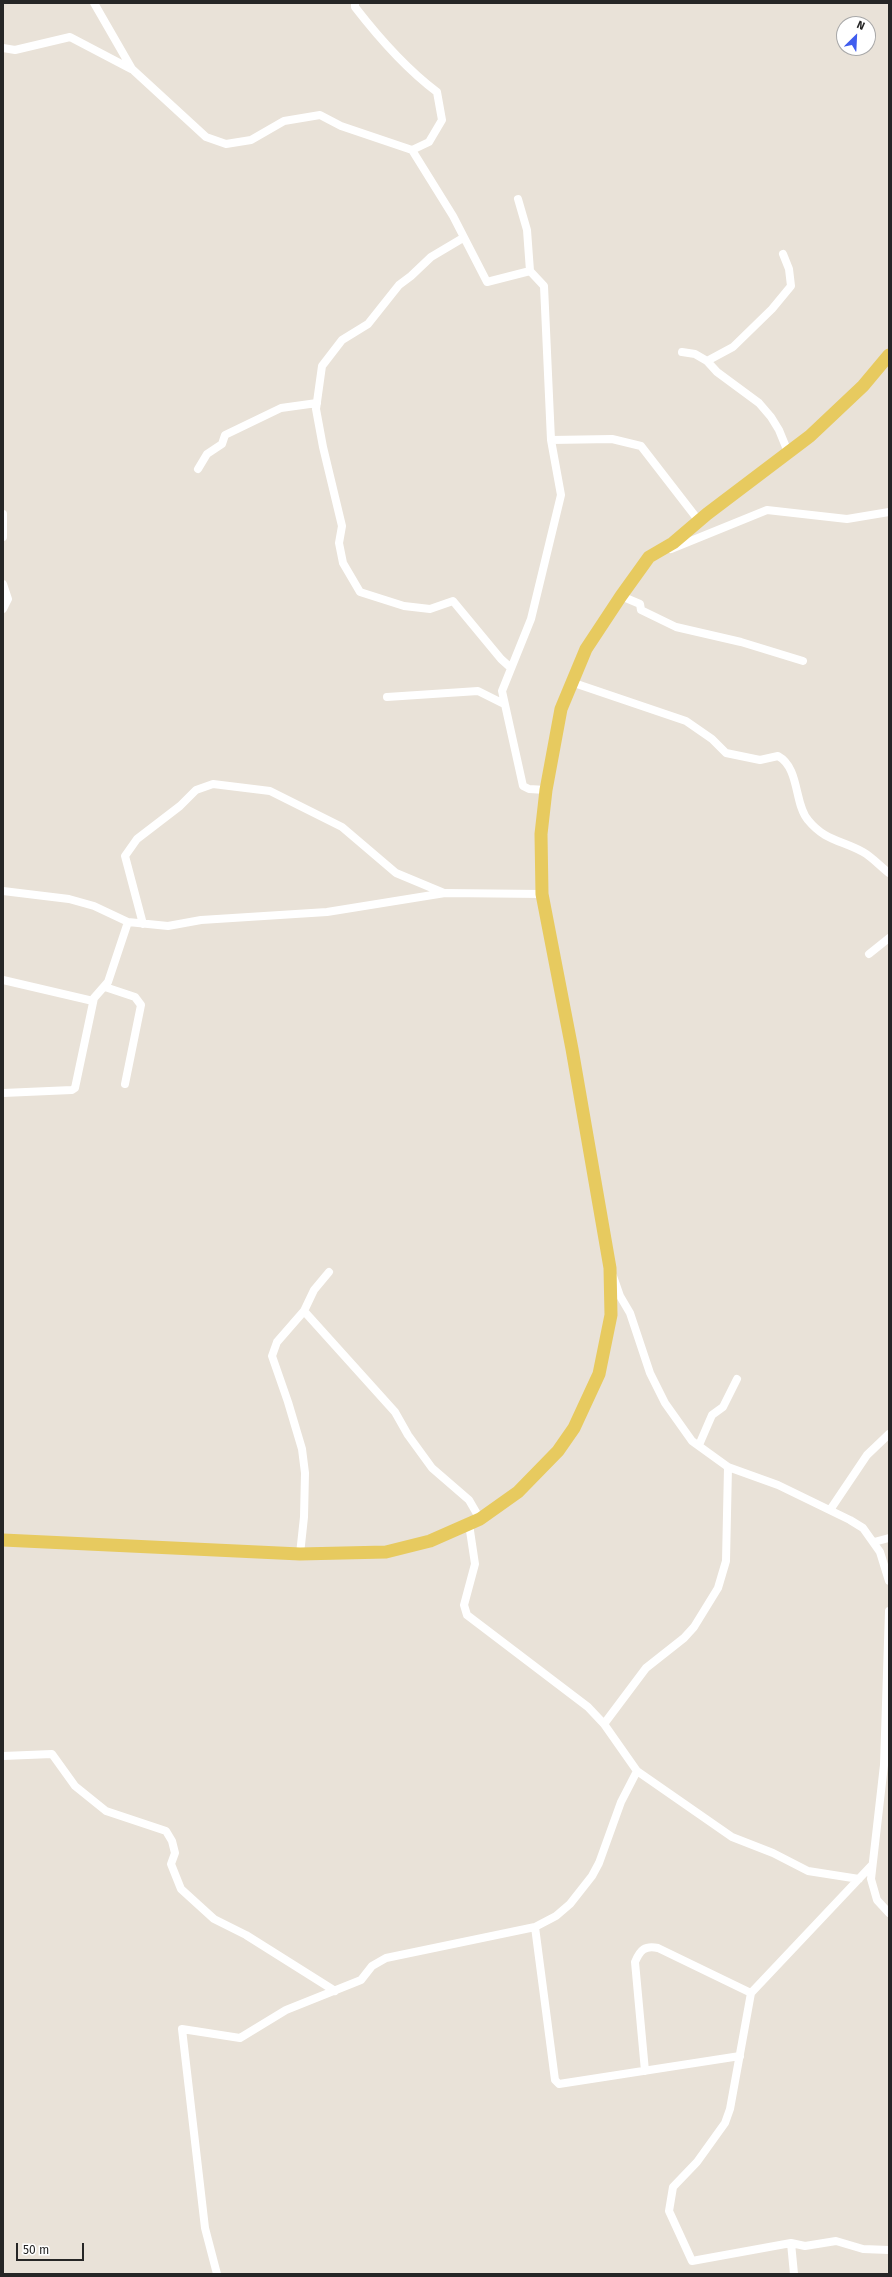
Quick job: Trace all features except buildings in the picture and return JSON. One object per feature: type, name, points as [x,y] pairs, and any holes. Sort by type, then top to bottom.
[{"type":"main road","points":[[3,1540],[300,1554],[359,1554],[400,1550],[430,1541],[474,1521],[499,1507],[537,1474],[574,1428],[587,1403],[599,1374],[607,1342],[610,1315],[610,1268],[572,1049],[542,894],[541,834],[546,790],[561,709],[586,649],[620,596],[649,557],[673,543],[699,521],[810,436],[863,386],[889,356]]},
{"type":"street","points":[[94,3],[132,69]]},
{"type":"street","points":[[355,3],[354,7],[384,44],[419,78],[437,92],[442,120],[429,142],[412,150]]},
{"type":"street","points":[[3,48],[15,50],[70,37],[132,69],[206,137],[226,144],[250,140],[284,122],[320,115],[341,126],[412,150],[453,216],[486,282],[530,271]]},
{"type":"street","points":[[518,200],[527,230],[530,271],[544,286],[551,440],[561,495],[558,514],[531,619],[502,691],[523,786],[529,789],[546,790]]},
{"type":"street","points":[[463,238],[431,257],[399,285],[368,324],[342,340],[322,366],[317,403],[323,447],[342,526],[339,543],[343,563],[360,592],[391,603],[430,609],[453,601],[501,659],[511,668]]},
{"type":"street","points":[[707,360],[732,347],[772,309],[791,286],[789,269],[783,254]]},
{"type":"street","points":[[682,352],[695,354],[707,360],[717,372],[750,396],[771,417],[779,430],[788,452]]},
{"type":"street","points":[[198,469],[207,454],[222,444],[225,435],[281,408],[317,403]]},
{"type":"street","points":[[551,440],[612,439],[641,446],[699,521]]},
{"type":"street","points":[[649,557],[767,510],[847,519],[889,512]]},
{"type":"street","points":[[3,514],[3,537]]},
{"type":"street","points":[[3,584],[8,599],[3,609]]},
{"type":"street","points":[[620,596],[640,604],[641,610],[676,627],[741,642],[803,661]]},
{"type":"street","points":[[571,682],[686,721],[712,739],[726,753],[760,760],[778,756],[784,759],[790,767],[806,819],[823,835],[863,852],[889,873]]},
{"type":"street","points":[[387,697],[478,691],[504,704]]},
{"type":"street","points":[[143,924],[125,856],[137,839],[180,806],[196,790],[213,784],[270,791],[342,827],[396,872],[444,893]]},
{"type":"street","points":[[3,891],[82,902],[128,922],[168,926],[201,920],[327,912],[444,893],[542,894]]},
{"type":"street","points":[[3,1093],[72,1090],[75,1088],[93,1001],[95,995],[105,987],[128,922]]},
{"type":"street","points":[[869,954],[889,938]]},
{"type":"street","points":[[3,980],[93,1001]]},
{"type":"street","points":[[105,987],[135,997],[141,1005],[125,1084]]},
{"type":"street","points":[[610,1268],[620,1296],[630,1314],[650,1373],[664,1403],[692,1441],[728,1467],[778,1485],[830,1510],[862,1528],[885,1558],[889,1581]]},
{"type":"street","points":[[300,1554],[304,1517],[304,1473],[302,1450],[288,1402],[272,1356],[277,1342],[304,1310],[314,1290],[329,1272]]},
{"type":"street","points":[[304,1310],[395,1412],[408,1435],[432,1468],[469,1500],[474,1521],[475,1564],[464,1606],[466,1615],[577,1698],[604,1724],[637,1771],[732,1837],[772,1853],[808,1871],[859,1879]]},
{"type":"street","points":[[699,1445],[712,1415],[723,1407],[737,1379]]},
{"type":"street","points":[[830,1510],[867,1455],[889,1434]]},
{"type":"street","points":[[604,1724],[646,1668],[684,1638],[694,1627],[718,1588],[726,1561],[728,1467]]},
{"type":"street","points":[[874,1542],[889,1538]]},
{"type":"street","points":[[889,1611],[884,1765],[871,1866],[872,1889],[877,1900],[889,1913]]},
{"type":"street","points":[[3,1756],[52,1754],[75,1786],[106,1811],[166,1832],[172,1841],[175,1853],[171,1864],[181,1889],[214,1919],[246,1935],[335,1991]]},
{"type":"street","points":[[217,2274],[206,2228],[182,2029],[240,2038],[286,2010],[361,1980],[372,1966],[386,1958],[535,1927],[556,1916],[570,1904],[592,1876],[605,1851],[621,1802],[637,1771]]},
{"type":"street","points":[[871,1866],[751,1993],[730,2109],[725,2123],[697,2162],[673,2187],[669,2211],[692,2260],[791,2243],[805,2246],[836,2241],[862,2249],[889,2250]]},
{"type":"street","points":[[535,1927],[555,2080],[564,2085],[740,2056]]},
{"type":"street","points":[[645,2071],[635,1962],[639,1952],[645,1947],[658,1948],[751,1993]]},
{"type":"street","points":[[791,2243],[794,2274]]}]
